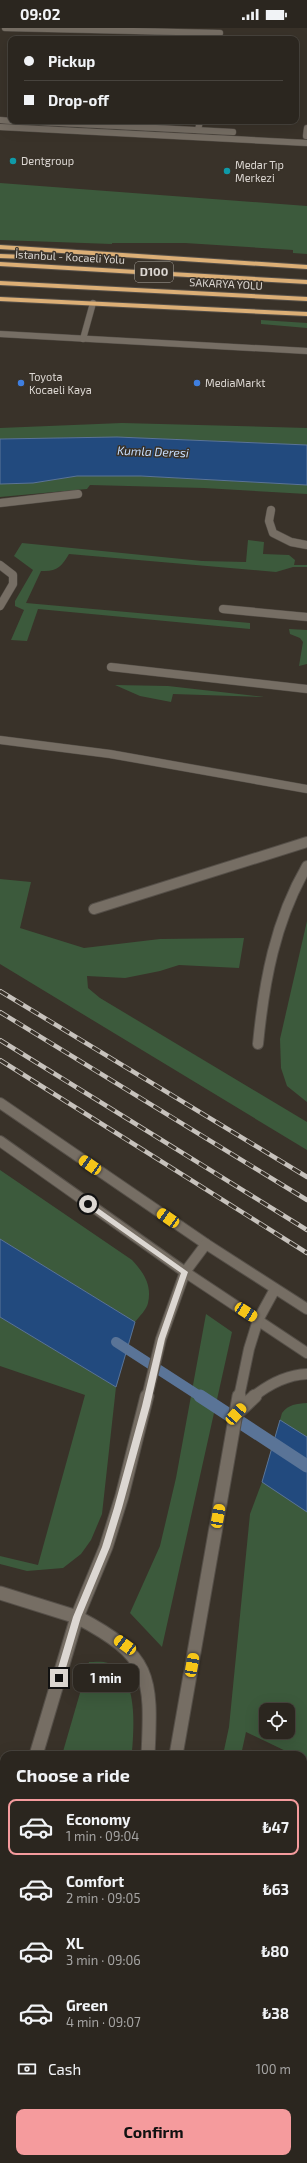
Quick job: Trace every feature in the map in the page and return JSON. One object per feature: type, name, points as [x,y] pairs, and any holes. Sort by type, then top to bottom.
[{"type":"highway","points":[[0,247],[307,267]]},
{"type":"highway","points":[[0,256],[286,265]]},
{"type":"highway","name":"İstanbul - Kocaeli Yolu","points":[[0,264],[307,282]]},
{"type":"highway","name":"SAKARYA YOLU","points":[[0,283],[307,299]]},
{"type":"highway","points":[[0,294],[93,303]]},
{"type":"highway","points":[[0,299],[307,314]]},
{"type":"main road","points":[[5,28],[54,30],[220,30]]},
{"type":"main road","points":[[17,128],[19,124]]},
{"type":"main road","points":[[80,124],[236,132]]},
{"type":"main road","points":[[195,137],[199,124]]},
{"type":"main road","points":[[0,127],[305,143],[307,128]]},
{"type":"main road","points":[[298,135],[306,136]]},
{"type":"main road","points":[[83,339],[93,303]]},
{"type":"main road","points":[[0,334],[307,351]]},
{"type":"main road","points":[[0,503],[78,494]]},
{"type":"main road","points":[[271,510],[269,521],[273,533],[290,542],[307,544]]},
{"type":"main road","points":[[0,565],[13,575],[12,584],[0,606]]},
{"type":"main road","points":[[223,609],[307,617]]},
{"type":"main road","points":[[111,667],[307,689]]},
{"type":"main road","points":[[0,740],[110,754],[307,789]]},
{"type":"main road","points":[[94,909],[307,842]]},
{"type":"main road","points":[[258,1044],[262,1002],[271,962],[287,904],[299,877],[307,866]]},
{"type":"main road","points":[[0,1103],[206,1244],[307,1309]]},
{"type":"main road","points":[[0,1141],[185,1272],[307,1353]]},
{"type":"main road","points":[[37,1751],[77,1617],[106,1547],[146,1406],[161,1339],[185,1272],[206,1244]]},
{"type":"main road","points":[[177,1751],[240,1391],[258,1320],[275,1289]]},
{"type":"main road","points":[[236,1414],[249,1399],[276,1383],[299,1374],[307,1374]]},
{"type":"main road","points":[[0,1593],[77,1617],[106,1632],[125,1645],[138,1660],[147,1682],[150,1710],[148,1751]]},
{"type":"green space","points":[[0,183],[307,206],[307,254],[293,253],[293,250],[185,243],[112,244],[0,240]]},
{"type":"green space","points":[[261,320],[307,323],[307,328],[261,324]]},
{"type":"green space","points":[[122,423],[307,428],[307,445],[117,437],[0,439],[0,428]]},
{"type":"green space","points":[[77,476],[141,476],[307,485],[307,494],[204,488],[90,485],[87,489],[0,497],[0,484],[33,483]]},
{"type":"green space","points":[[248,540],[264,542],[263,554],[289,555],[295,560],[294,565],[307,565],[307,567],[293,567],[276,572],[69,554],[58,568],[51,571],[41,571],[26,603],[250,623],[250,629],[38,609],[27,641],[11,640],[24,610],[15,606],[15,601],[33,570],[14,556],[22,543],[202,561],[246,562]]},
{"type":"green space","points":[[289,629],[307,630],[307,664],[299,666],[303,642],[300,638],[290,634]]},
{"type":"green space","points":[[115,685],[168,686],[265,697],[173,694],[171,702],[140,696]]},
{"type":"green space","points":[[0,879],[31,882],[20,928],[84,948],[160,939],[244,938],[239,968],[179,965],[160,971],[125,978],[87,976],[88,988],[100,998],[307,1122],[307,1150],[0,964]]},
{"type":"green space","points":[[307,921],[307,1102],[287,1086],[281,1068],[280,1039]]},
{"type":"green space","points":[[0,1170],[132,1260],[146,1280],[149,1291],[147,1305],[143,1313],[135,1322],[0,1239]]},
{"type":"green space","points":[[206,1314],[232,1332],[162,1647],[130,1613],[160,1546],[176,1478]]},
{"type":"green space","points":[[0,1317],[116,1387],[102,1514],[91,1540],[81,1554],[63,1568],[27,1571],[0,1564],[0,1556],[38,1565],[85,1395],[0,1366]]},
{"type":"green space","points":[[307,1403],[307,1751],[286,1751],[261,1739],[295,1739],[295,1703],[259,1703],[259,1738],[246,1732],[242,1751],[224,1751],[229,1727],[250,1514],[262,1482],[282,1413],[290,1406]]},
{"type":"green space","points":[[89,1662],[108,1663],[118,1669],[125,1678],[130,1690],[133,1717],[132,1751],[63,1751]]},
{"type":"water","name":"Kumla Deresi","points":[[117,437],[307,445],[307,485],[141,476],[77,476],[33,483],[0,484],[0,439]]},
{"type":"water","points":[[0,1239],[135,1322],[116,1387],[0,1317]]},
{"type":"water","points":[[280,1420],[307,1437],[307,1512],[262,1482]]},
{"type":"waterway","points":[[116,1342],[201,1397]]},
{"type":"waterway","points":[[200,1396],[307,1466]]},
{"type":"railway","points":[[0,991],[307,1177]]},
{"type":"railway","points":[[0,1012],[307,1200]]},
{"type":"railway","points":[[0,1040],[307,1230]]},
{"type":"railway","points":[[0,1060],[307,1253]]},
{"type":"place","name":"Dentgroup","points":[[13,161]]},
{"type":"place","name":"Medar Tıp Merkezi","points":[[227,171]]},
{"type":"place","name":"Toyota Kocaeli Kaya","points":[[21,383]]},
{"type":"place","name":"MediaMarkt","points":[[197,383]]},
{"type":"route","points":[[59,1678],[77,1617],[106,1547],[122,1496],[146,1406],[161,1339],[185,1272],[88,1204]]}]
